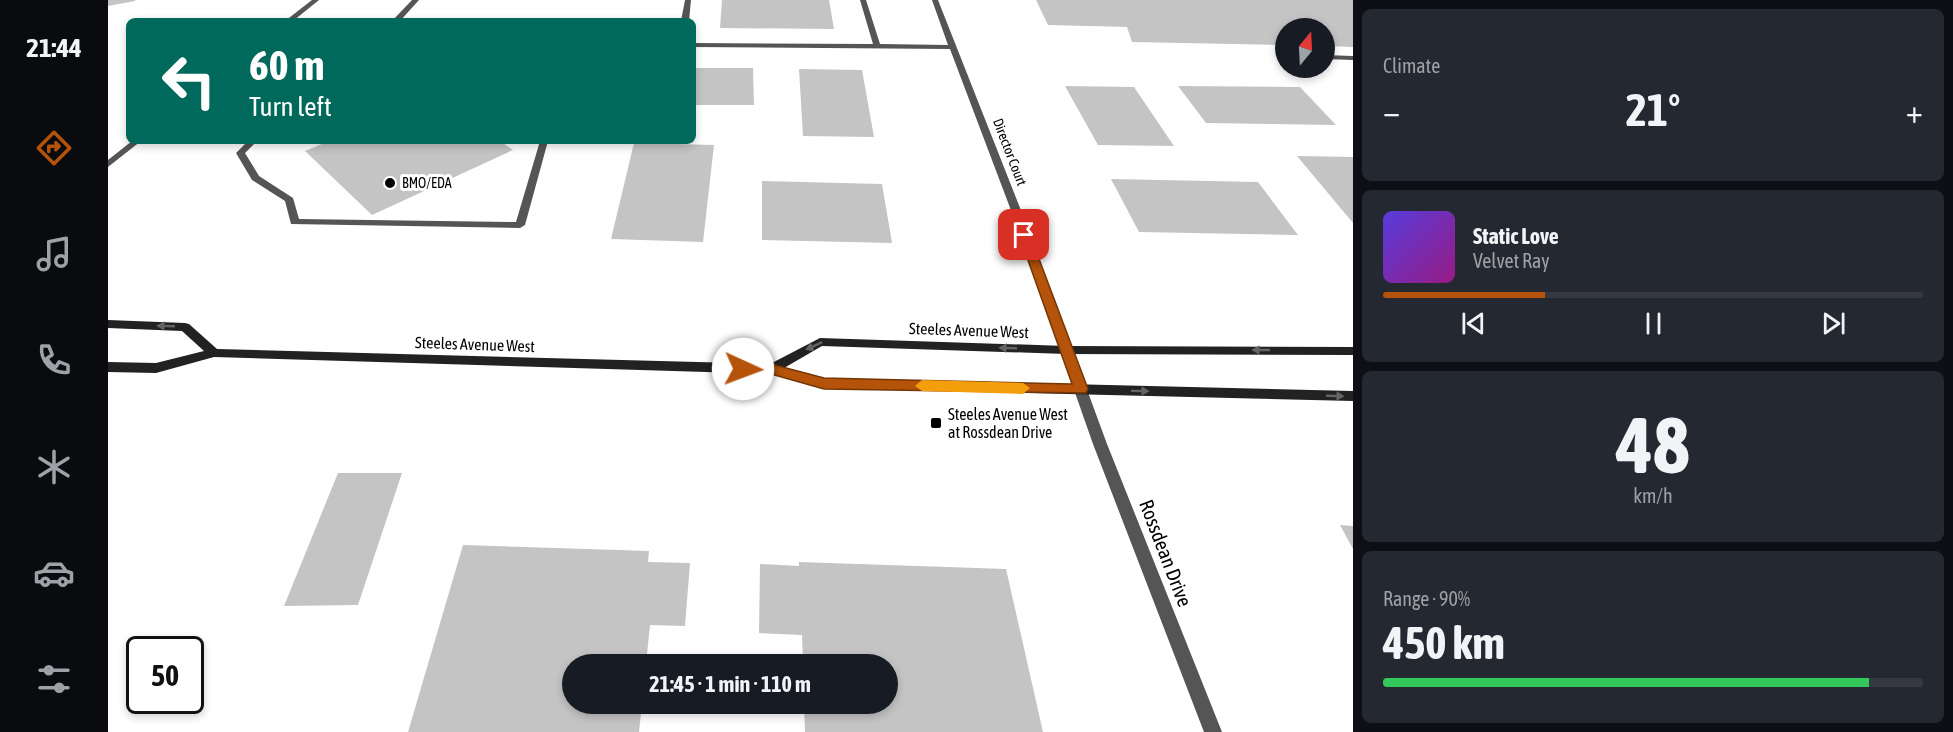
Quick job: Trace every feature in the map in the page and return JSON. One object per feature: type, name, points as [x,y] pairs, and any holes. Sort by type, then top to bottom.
[{"type":"main road","points":[[108,324],[185,327],[214,353]]},
{"type":"main road","name":"Steeles Avenue West","points":[[771,369],[820,342],[1066,350],[1353,351]]},
{"type":"main road","name":"Steeles Avenue West","points":[[108,367],[156,368],[214,353],[771,369],[824,383],[1353,396]]},
{"type":"street","points":[[293,18],[316,0]]},
{"type":"street","points":[[399,18],[416,0]]},
{"type":"street","points":[[686,18],[688,0]]},
{"type":"street","points":[[863,0],[877,46]]},
{"type":"street","name":"Director Court","points":[[935,0],[1017,213],[1066,350]]},
{"type":"street","points":[[696,45],[953,47]]},
{"type":"street","points":[[1335,57],[1353,58]]},
{"type":"street","points":[[108,164],[133,144]]},
{"type":"street","points":[[250,144],[240,153],[255,178],[290,200],[295,222],[520,225],[543,144]]},
{"type":"street","name":"Rossdean Drive","points":[[1066,350],[1213,732]]},
{"type":"building","points":[[108,0],[135,0],[135,1],[108,6]]},
{"type":"building","points":[[722,0],[829,0],[834,29],[720,28]]},
{"type":"building","points":[[1036,0],[1353,0],[1353,47],[1335,46],[1335,18],[1275,18],[1275,45],[1132,42],[1127,27],[1048,25]]},
{"type":"building","points":[[696,68],[753,68],[754,105],[696,105]]},
{"type":"building","points":[[799,69],[862,70],[874,137],[803,136]]},
{"type":"building","points":[[1065,86],[1134,87],[1174,146],[1098,145]]},
{"type":"building","points":[[1178,86],[1300,87],[1336,125],[1206,123]]},
{"type":"building","name":"BMO/EDA","points":[[322,144],[504,144],[513,150],[372,215],[305,151]]},
{"type":"building","points":[[634,144],[714,145],[703,242],[611,239]]},
{"type":"building","points":[[1297,156],[1353,157],[1353,223]]},
{"type":"building","points":[[1111,179],[1258,182],[1298,235],[1139,232]]},
{"type":"building","points":[[762,181],[882,184],[892,243],[762,240]]},
{"type":"building","points":[[338,473],[402,473],[358,605],[284,606]]},
{"type":"building","points":[[1340,525],[1353,526],[1353,549]]},
{"type":"building","points":[[463,545],[649,551],[648,562],[690,563],[685,626],[650,625],[647,654],[562,654],[562,714],[641,714],[639,732],[408,732]]},
{"type":"building","points":[[799,562],[1006,569],[1043,732],[805,732],[804,714],[898,714],[898,654],[803,654],[802,635],[759,633],[760,564],[799,566]]},
{"type":"slow traffic","points":[[922,386],[1023,388]]},
{"type":"place","name":"BMO/EDA","points":[[390,183]]},
{"type":"place","name":"Steeles Avenue West at Rossdean Drive","points":[[936,423]]},
{"type":"route","points":[[743,369],[771,369],[824,383],[1081,389],[1024,235]]}]
